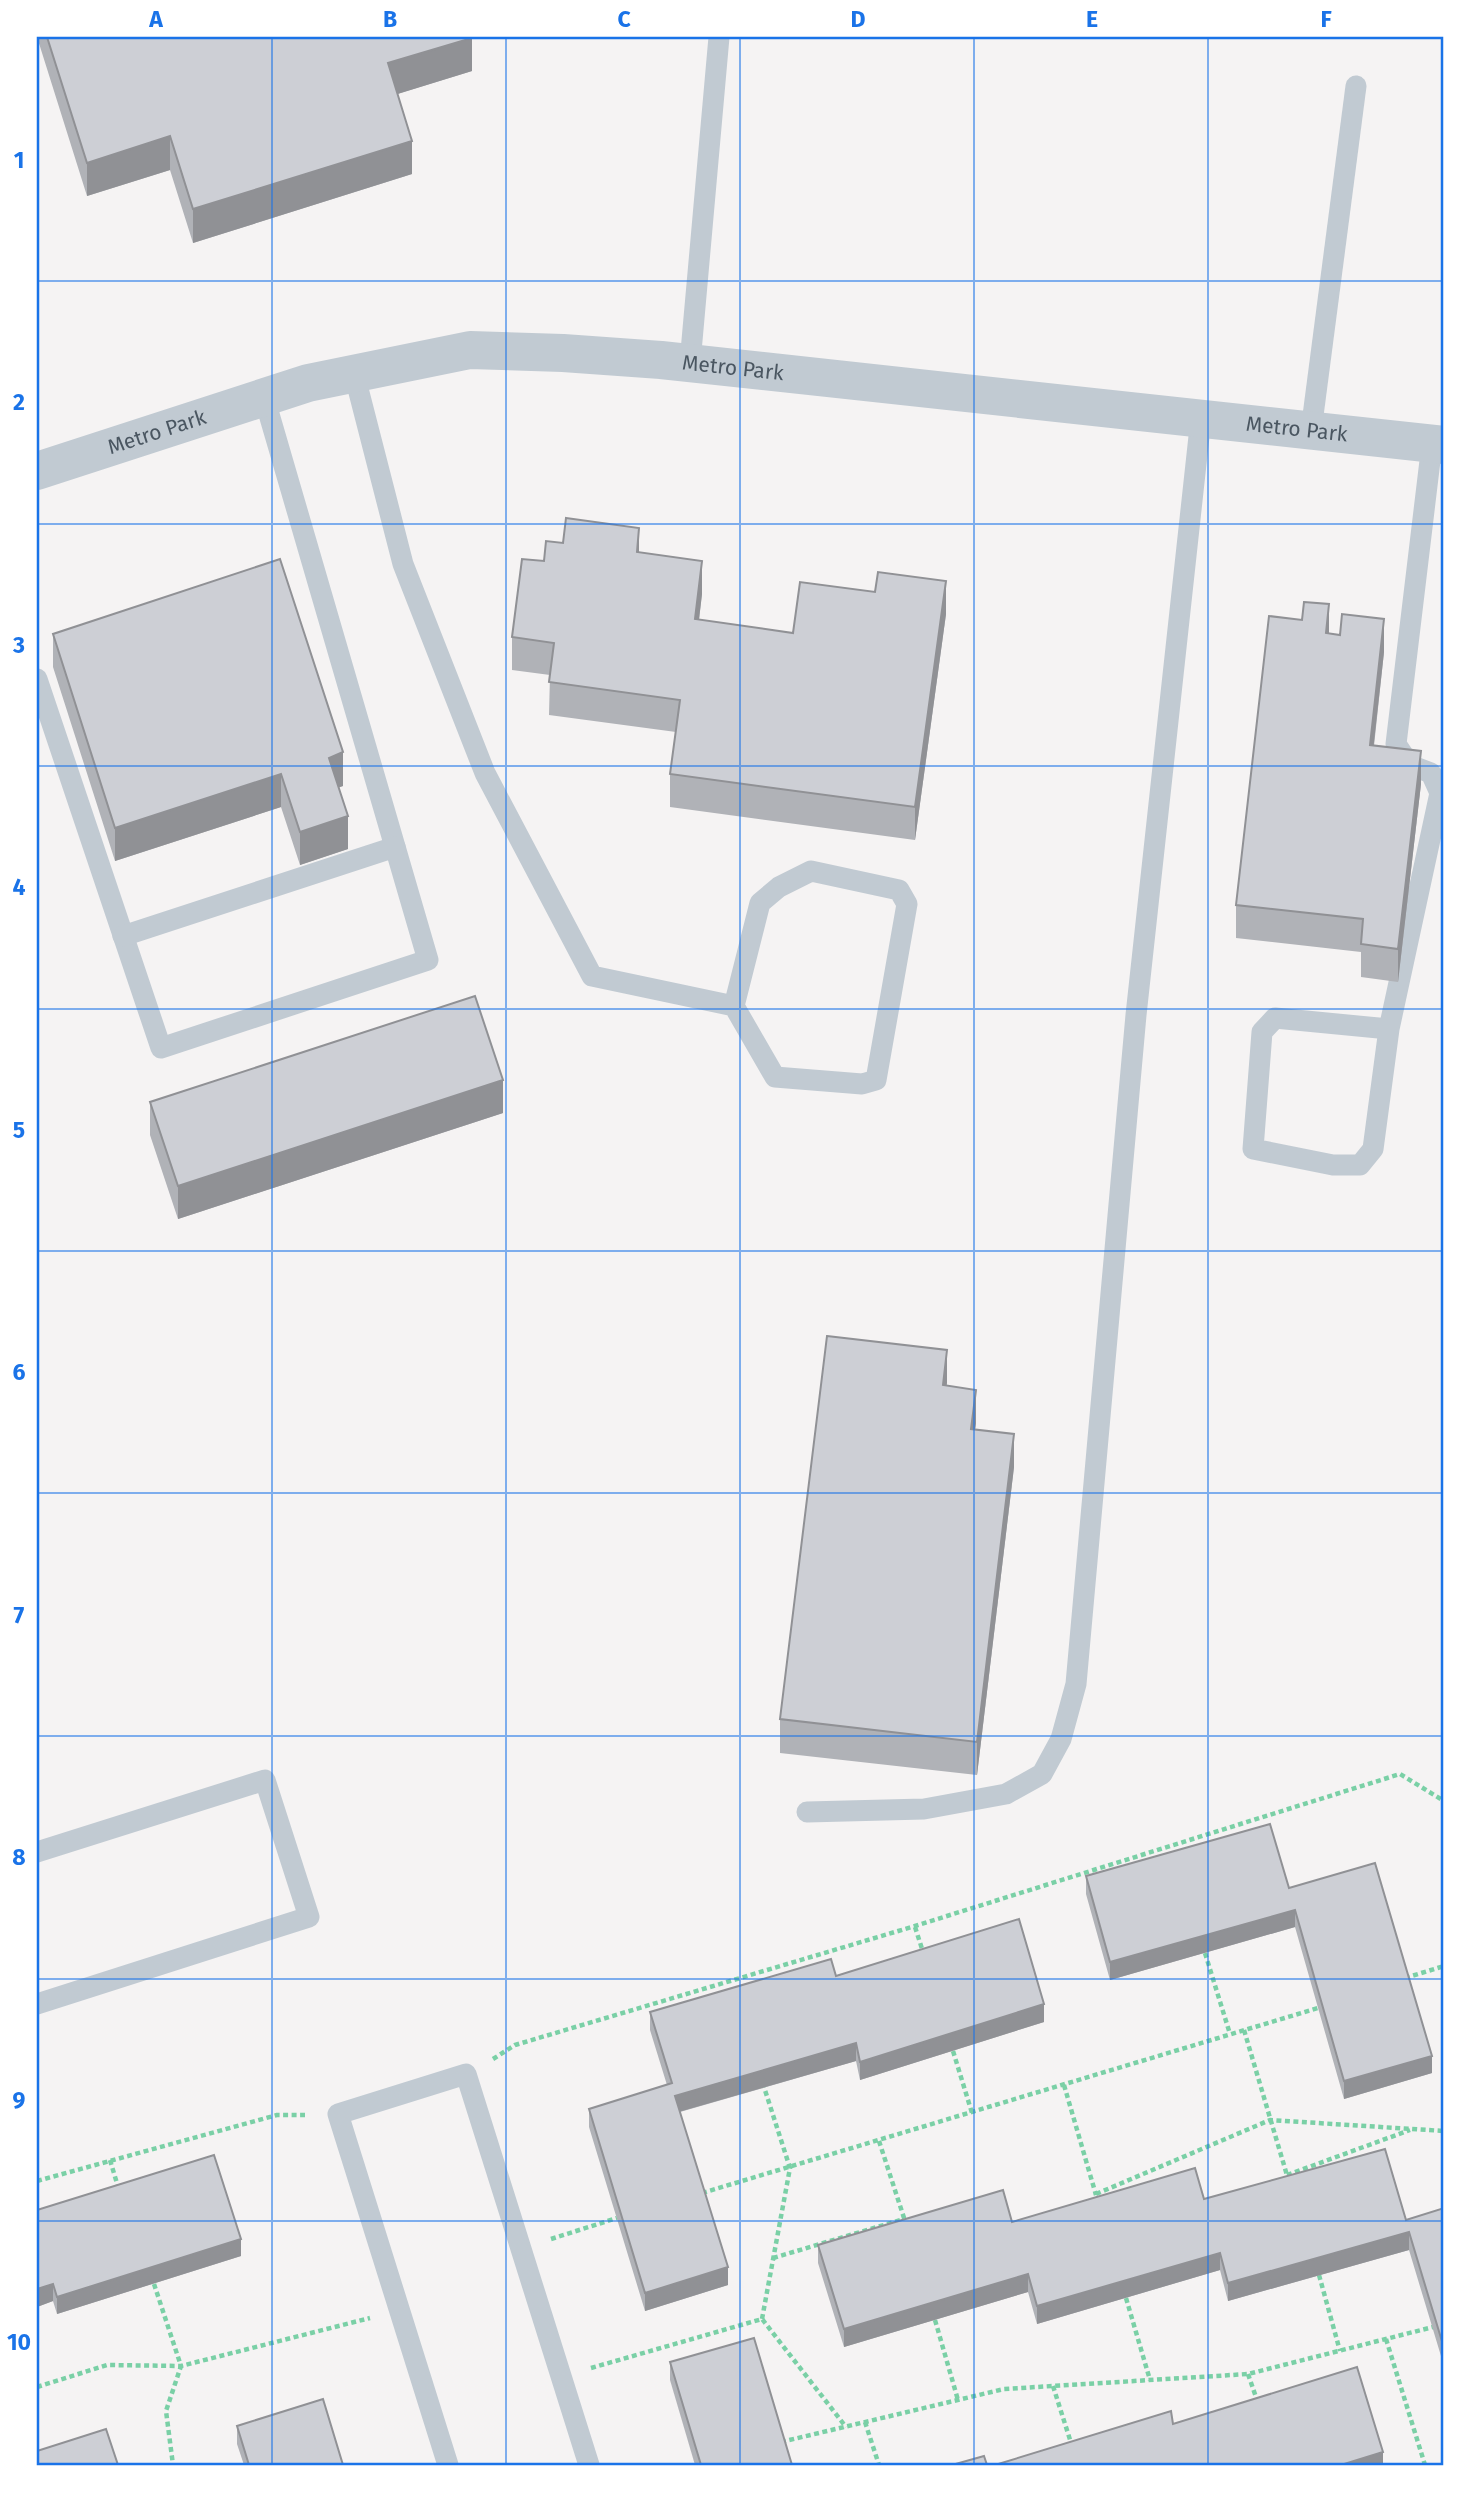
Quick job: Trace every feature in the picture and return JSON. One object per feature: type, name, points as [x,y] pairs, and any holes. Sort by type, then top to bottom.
[{"type":"street","name":"Metro Park","points":[[37,471],[308,383],[470,349],[690,363],[1438,444]]},
{"type":"lane","points":[[690,363],[719,37]]},
{"type":"lane","points":[[1311,431],[1356,86]]},
{"type":"lane","points":[[354,373],[403,564],[485,773],[592,976],[734,1006],[775,1077],[862,1084],[876,1080],[907,904],[899,890],[811,871],[779,887],[760,903],[734,1006]]},
{"type":"lane","points":[[37,679],[161,1048],[428,960],[264,397]]},
{"type":"lane","points":[[807,1812],[924,1809],[1006,1794],[1042,1774],[1061,1740],[1076,1684],[1136,1015],[1201,418]]},
{"type":"lane","points":[[1389,1029],[1275,1018],[1262,1032],[1253,1149],[1333,1165],[1360,1165],[1373,1149],[1389,1029],[1440,793],[1431,773],[1410,765],[1396,744],[1438,444]]},
{"type":"lane","points":[[123,936],[395,847]]},
{"type":"lane","points":[[37,1852],[265,1780],[309,1917],[37,2004]]},
{"type":"lane","points":[[448,2465],[338,2114],[466,2074],[589,2465]]},
{"type":"path","points":[[466,2074],[515,2045],[915,1927],[1400,1774],[1444,1801]]},
{"type":"path","points":[[1171,1845],[1175,1856]]},
{"type":"path","points":[[915,1927],[927,1966]]},
{"type":"path","points":[[1205,1953],[1230,2034]]},
{"type":"path","points":[[1404,1978],[1444,1966]]},
{"type":"path","points":[[733,1980],[736,1992]]},
{"type":"path","points":[[700,2194],[1318,2008]]},
{"type":"path","points":[[1244,2030],[1292,2193]]},
{"type":"path","points":[[953,2051],[972,2113]]},
{"type":"path","points":[[1064,2085],[1098,2203]]},
{"type":"path","points":[[764,2087],[790,2168],[762,2319],[846,2427]]},
{"type":"path","points":[[37,2180],[277,2115],[338,2114]]},
{"type":"path","points":[[1096,2194],[1270,2120],[1444,2130]]},
{"type":"path","points":[[1287,2175],[1414,2129]]},
{"type":"path","points":[[879,2141],[907,2227]]},
{"type":"path","points":[[110,2161],[122,2201]]},
{"type":"path","points":[[521,2249],[617,2218]]},
{"type":"path","points":[[773,2258],[904,2219]]},
{"type":"path","points":[[1319,2275],[1340,2351]]},
{"type":"path","points":[[154,2284],[181,2366],[166,2411],[173,2465]]},
{"type":"path","points":[[1126,2298],[1150,2380]]},
{"type":"path","points":[[37,2387],[107,2365],[181,2366],[399,2309]]},
{"type":"path","points":[[561,2377],[762,2319]]},
{"type":"path","points":[[935,2320],[958,2400]]},
{"type":"path","points":[[780,2442],[1004,2389],[1248,2374],[1433,2327]]},
{"type":"path","points":[[1386,2339],[1425,2465]]},
{"type":"path","points":[[1248,2374],[1262,2414]]},
{"type":"path","points":[[1053,2386],[1076,2458]]},
{"type":"path","points":[[865,2422],[879,2465]]},
{"type":"building","points":[[47,37],[472,38],[388,63],[412,141],[193,209],[170,136],[87,163]]},
{"type":"building","points":[[566,518],[639,528],[637,552],[702,561],[695,619],[793,633],[800,582],[875,592],[878,572],[946,581],[915,807],[670,774],[680,700],[549,682],[554,643],[512,637],[522,559],[544,561],[546,541],[563,543]]},
{"type":"building","points":[[280,559],[343,752],[329,758],[348,816],[300,832],[281,774],[115,828],[53,634]]},
{"type":"building","points":[[1304,602],[1329,604],[1326,633],[1340,635],[1342,614],[1384,619],[1370,745],[1421,751],[1398,949],[1361,944],[1363,919],[1236,905],[1269,616],[1302,620]]},
{"type":"building","points":[[475,996],[503,1080],[178,1186],[150,1102]]},
{"type":"building","points":[[827,1336],[947,1350],[943,1385],[976,1390],[971,1429],[1014,1434],[977,1742],[780,1719]]},
{"type":"building","points":[[1270,1824],[1289,1888],[1375,1863],[1432,2056],[1344,2081],[1295,1910],[1110,1962],[1086,1876]]},
{"type":"building","points":[[1019,1919],[1044,2004],[860,2062],[856,2043],[675,2096],[728,2267],[645,2293],[589,2109],[672,2083],[650,2012],[831,1959],[836,1976]]},
{"type":"building","points":[[1385,2149],[1406,2220],[1444,2208],[1444,2348],[1409,2232],[1228,2283],[1220,2253],[1037,2306],[1028,2274],[844,2329],[818,2245],[1003,2190],[1012,2222],[1195,2168],[1204,2199]]},
{"type":"building","points":[[214,2155],[241,2239],[57,2297],[53,2284],[37,2289],[37,2210]]},
{"type":"building","points":[[754,2338],[792,2465],[701,2465],[670,2362]]},
{"type":"building","points":[[1357,2367],[1383,2452],[1341,2465],[995,2465],[1171,2411],[1173,2424]]},
{"type":"building","points":[[323,2399],[343,2465],[249,2465],[237,2426]]},
{"type":"building","points":[[106,2429],[118,2465],[37,2465],[37,2451]]},
{"type":"building","points":[[984,2456],[987,2465],[952,2465]]}]
